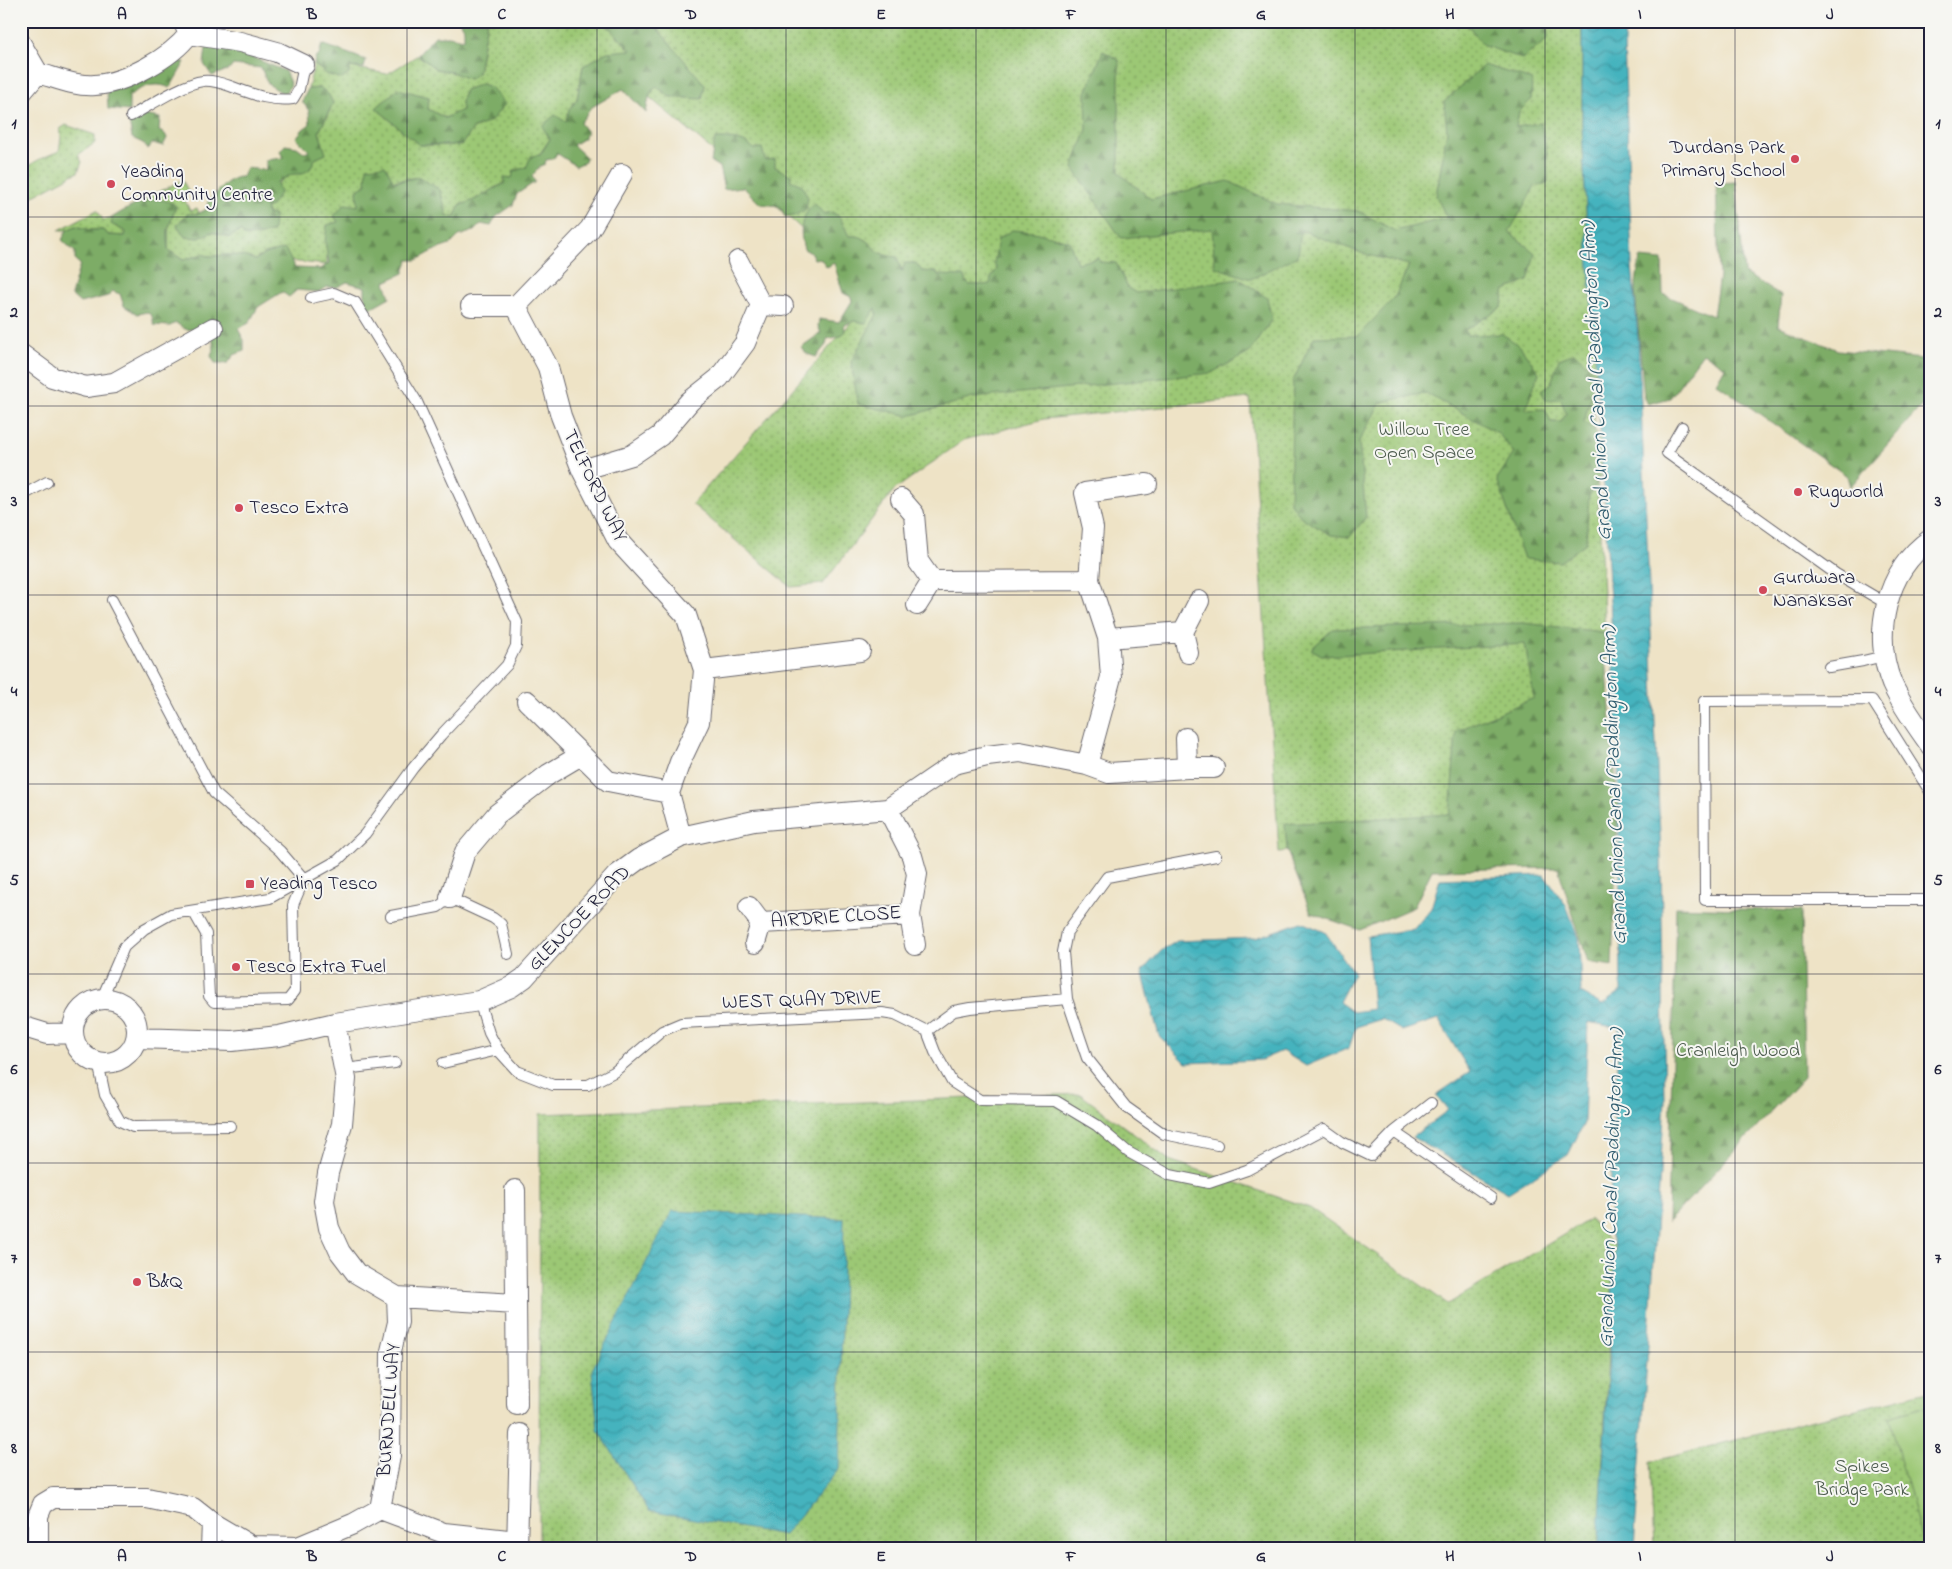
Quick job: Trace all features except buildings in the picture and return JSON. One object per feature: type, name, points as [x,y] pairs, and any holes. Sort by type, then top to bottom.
[{"type":"street","points":[[21,44],[27,85],[76,84],[94,86],[131,76],[180,46],[186,28],[277,52],[304,65]]},
{"type":"street","points":[[471,306],[516,306],[590,229],[622,174]]},
{"type":"street","points":[[738,261],[761,305]]},
{"type":"street","points":[[761,305],[783,306]]},
{"type":"street","points":[[582,470],[632,455],[660,436],[690,401],[719,378],[745,343],[761,305]]},
{"type":"street","name":"TELFORD WAY","points":[[516,306],[548,367],[561,416],[582,470],[618,541],[686,615],[704,670],[699,722],[680,762],[669,793]]},
{"type":"street","points":[[21,354],[52,377],[86,387],[114,383],[213,328]]},
{"type":"street","points":[[1086,765],[1111,677],[1108,638],[1088,580],[1093,528],[1077,492],[1147,484]]},
{"type":"street","points":[[901,499],[914,514],[918,561],[932,581]]},
{"type":"street","points":[[1930,744],[1893,685],[1884,656],[1883,630],[1887,604],[1896,581],[1915,552],[1931,540]]},
{"type":"street","points":[[932,581],[1088,580]]},
{"type":"street","points":[[917,605],[932,581]]},
{"type":"street","points":[[1188,652],[1183,632],[1199,601]]},
{"type":"street","points":[[1108,638],[1183,632]]},
{"type":"street","points":[[704,670],[860,651]]},
{"type":"street","points":[[527,701],[608,781],[669,793],[681,837]]},
{"type":"street","points":[[1186,738],[1187,768]]},
{"type":"street","name":"GLENCOE ROAD","points":[[137,1038],[232,1041],[278,1036],[335,1023],[479,1001],[511,987],[524,978],[617,875],[639,859],[681,837],[754,821],[888,809],[954,764],[987,756],[1020,752],[1086,765],[1109,773],[1214,768]]},
{"type":"street","points":[[450,898],[465,852],[497,814],[549,774],[581,755]]},
{"type":"street","name":"AIRDRIE CLOSE","points":[[749,907],[762,923],[910,915],[918,874],[912,856],[888,809]]},
{"type":"street","points":[[910,915],[915,945]]},
{"type":"street","points":[[754,943],[762,923]]},
{"type":"street","points":[[102,998],[114,999],[124,1004],[132,1012],[138,1027],[137,1038],[125,1057],[109,1063],[98,1062],[88,1058],[80,1050],[73,1033],[74,1022],[79,1012],[87,1004],[102,998]]},
{"type":"street","points":[[335,1023],[346,1079],[342,1124],[328,1173],[324,1201],[329,1228],[340,1252],[356,1273],[397,1297],[516,1304]]},
{"type":"street","points":[[21,1026],[47,1034],[73,1033]]},
{"type":"street","points":[[515,1190],[517,1404]]},
{"type":"street","name":"BURNDELL WAY","points":[[380,1509],[390,1456],[391,1351],[398,1322],[397,1297]]},
{"type":"street","points":[[38,1548],[38,1516],[42,1504],[53,1498],[147,1498],[193,1508],[212,1523],[251,1546],[298,1547],[353,1524],[380,1509],[444,1533],[517,1544],[520,1434]]},
{"type":"street","points":[[211,1548],[212,1523]]},
{"type":"lane","points":[[131,116],[188,85],[204,80],[218,82],[261,97],[280,101],[293,99],[298,89],[304,65]]},
{"type":"lane","points":[[102,998],[124,947],[144,929],[171,914],[270,898],[338,860],[365,834],[441,735],[507,665],[516,646],[517,622],[417,402],[355,302],[334,294],[311,298]]},
{"type":"lane","points":[[1682,427],[1666,453],[1836,574],[1887,604]]},
{"type":"lane","points":[[21,496],[47,482]]},
{"type":"lane","points":[[112,600],[214,793],[280,851],[304,878]]},
{"type":"lane","points":[[1829,667],[1884,656]]},
{"type":"lane","points":[[1931,793],[1872,700],[1704,701],[1705,900],[1931,900]]},
{"type":"lane","points":[[1216,856],[1107,877],[1066,932],[1063,952],[1067,999],[1087,1058],[1126,1107],[1164,1134],[1217,1145]]},
{"type":"lane","points":[[193,911],[206,934],[209,996],[214,1002],[288,1000],[295,991],[293,905],[304,878]]},
{"type":"lane","points":[[391,916],[438,907],[450,898],[493,918],[501,924],[508,954]]},
{"type":"lane","points":[[1067,999],[954,1011],[927,1031],[935,1052],[952,1082],[980,1100],[1056,1101],[1096,1125],[1128,1152],[1170,1175],[1208,1182],[1247,1170],[1324,1129],[1342,1142],[1371,1156],[1394,1132],[1431,1103]]},
{"type":"lane","name":"WEST QUAY DRIVE","points":[[479,1001],[489,1033],[498,1050],[518,1071],[553,1086],[588,1085],[614,1072],[662,1031],[681,1023],[882,1013],[896,1015],[927,1031]]},
{"type":"lane","points":[[443,1063],[498,1050]]},
{"type":"lane","points":[[98,1062],[105,1095],[120,1121],[132,1127],[230,1126]]},
{"type":"lane","points":[[344,1069],[395,1063]]},
{"type":"lane","points":[[1394,1132],[1490,1198]]},
{"type":"green space","points":[[459,21],[487,21],[478,73],[469,79],[452,72],[436,69],[418,55],[435,36],[464,39],[464,29]]},
{"type":"green space","points":[[487,21],[606,21],[608,26],[631,50],[583,66],[577,99],[569,110],[566,122],[550,139],[539,155],[526,168],[504,184],[494,188],[471,203],[460,205],[454,218],[447,215],[440,190],[419,177],[366,185],[358,206],[339,222],[327,248],[327,265],[271,259],[265,254],[255,260],[237,256],[211,256],[203,254],[183,260],[168,250],[168,230],[176,206],[143,200],[182,180],[189,192],[183,196],[190,211],[197,208],[199,213],[197,214],[199,238],[212,232],[229,237],[241,231],[244,236],[261,235],[273,231],[266,207],[270,197],[281,180],[292,174],[310,169],[321,137],[319,132],[330,110],[321,88],[308,89],[314,64],[326,74],[350,67],[387,74],[418,55],[436,69],[452,72],[469,79],[478,73]],"holes":[[[429,97],[428,109],[445,118],[462,110],[461,102],[491,121],[474,128],[461,145],[419,145],[376,108]]]},
{"type":"green space","points":[[606,21],[651,21],[705,85],[702,99],[670,97],[656,86],[649,97],[646,113],[623,89],[592,107],[580,123],[587,132],[584,138],[573,145],[586,157],[585,162],[576,166],[558,154],[552,159],[546,160],[545,164],[540,166],[532,176],[535,182],[517,194],[513,205],[496,217],[491,226],[481,224],[474,231],[459,236],[450,245],[435,250],[417,260],[408,260],[404,273],[385,282],[390,297],[365,311],[365,287],[347,282],[337,287],[327,287],[318,292],[297,290],[289,297],[282,292],[258,307],[249,323],[238,329],[244,340],[244,351],[234,355],[228,363],[215,363],[211,356],[214,348],[211,332],[185,329],[176,323],[170,326],[154,325],[152,316],[147,312],[137,314],[124,306],[120,294],[112,291],[108,296],[80,303],[71,295],[80,264],[75,260],[75,252],[62,240],[67,230],[76,226],[89,230],[103,230],[109,235],[125,236],[126,232],[111,224],[113,217],[136,205],[152,200],[169,202],[176,206],[168,230],[168,250],[183,260],[203,254],[211,256],[238,256],[255,260],[265,254],[285,249],[295,268],[321,269],[329,263],[325,242],[327,225],[338,222],[334,216],[345,204],[358,206],[357,190],[366,185],[367,167],[385,165],[394,182],[419,177],[440,190],[447,215],[454,218],[460,205],[472,201],[504,184],[504,177],[512,178],[514,170],[526,168],[531,156],[540,155],[550,139],[542,126],[555,115],[566,122],[569,110],[577,99],[583,66],[607,52],[631,50],[608,26]]},
{"type":"green space","name":"Willow Tree Open Space","points":[[651,21],[1582,21],[1582,124],[1588,251],[1597,374],[1592,370],[1614,816],[1279,852],[1250,398],[1044,419],[964,440],[894,490],[823,584],[791,587],[692,504],[875,295],[714,150],[649,97],[660,32]]},
{"type":"green space","points":[[1465,21],[1547,21],[1548,39],[1522,59],[1483,45]]},
{"type":"green space","points":[[322,44],[366,60],[364,68],[350,67],[349,74],[342,79],[326,74],[314,63],[316,56],[319,55]]},
{"type":"green space","points":[[206,48],[243,51],[254,58],[285,71],[291,85],[284,94],[268,84],[261,68],[233,65],[230,69],[212,76],[204,64]]},
{"type":"green space","points":[[1103,51],[1119,60],[1119,173],[1151,199],[1228,181],[1277,204],[1358,211],[1395,231],[1447,218],[1436,196],[1447,131],[1444,102],[1484,65],[1532,80],[1531,100],[1519,112],[1516,127],[1541,123],[1547,154],[1548,183],[1535,186],[1509,232],[1535,253],[1528,281],[1505,290],[1502,307],[1465,330],[1467,335],[1502,334],[1520,346],[1539,373],[1525,410],[1545,409],[1551,422],[1561,422],[1566,413],[1561,399],[1546,400],[1541,390],[1551,383],[1559,359],[1575,353],[1597,374],[1584,422],[1601,436],[1602,474],[1589,496],[1586,543],[1560,562],[1524,559],[1497,479],[1514,453],[1498,433],[1426,393],[1381,402],[1359,441],[1366,517],[1350,537],[1331,535],[1302,518],[1290,503],[1293,381],[1314,337],[1358,336],[1395,297],[1409,265],[1364,254],[1301,230],[1298,256],[1251,279],[1215,267],[1212,229],[1121,238],[1073,168],[1087,129],[1086,93]]},
{"type":"green space","points":[[160,60],[185,62],[170,88],[154,85],[139,90],[129,96],[129,111],[108,109],[107,91]]},
{"type":"green space","points":[[481,84],[491,87],[505,104],[491,121],[474,128],[461,145],[419,145],[376,108],[398,89],[429,97],[428,109],[445,118],[462,110],[461,102],[465,90]]},
{"type":"green space","points":[[321,88],[329,95],[333,103],[319,132],[326,154],[315,159],[310,169],[302,174],[293,174],[277,182],[280,193],[271,206],[266,207],[267,214],[274,215],[273,231],[261,235],[244,236],[241,231],[229,237],[212,232],[199,238],[185,237],[177,225],[187,214],[197,214],[207,209],[208,201],[232,179],[242,177],[246,168],[266,170],[266,160],[283,158],[280,151],[285,145],[297,147],[305,153],[309,151],[296,138],[310,124],[309,111],[302,101],[308,89]]},
{"type":"green space","points":[[144,115],[160,118],[159,131],[165,134],[167,138],[163,146],[153,143],[148,149],[143,143],[132,138],[129,121]]},
{"type":"green space","points":[[66,125],[95,135],[95,143],[78,155],[82,162],[78,172],[28,199],[23,188],[23,173],[33,163],[59,151],[60,129]]},
{"type":"green space","points":[[715,139],[736,140],[750,145],[754,149],[762,148],[765,160],[775,159],[775,167],[792,176],[790,180],[802,185],[808,198],[806,209],[794,216],[785,217],[780,206],[760,204],[743,187],[724,189],[719,167],[711,162]]},
{"type":"green space","points":[[1736,182],[1744,273],[1781,295],[1778,326],[1838,350],[1931,360],[1931,395],[1850,487],[1847,476],[1716,383],[1725,367],[1703,353],[1670,398],[1648,404],[1644,399],[1635,289],[1640,258],[1662,260],[1663,294],[1713,316],[1719,276],[1716,183]]},
{"type":"green space","points":[[815,204],[824,214],[831,212],[839,216],[849,236],[863,238],[880,253],[897,257],[902,271],[905,263],[916,263],[922,271],[937,272],[938,275],[963,276],[969,285],[990,284],[991,278],[997,269],[994,264],[998,239],[1012,230],[1034,232],[1069,241],[1077,263],[1099,258],[1100,262],[1116,263],[1128,288],[1136,293],[1240,279],[1267,298],[1272,319],[1249,353],[1211,373],[973,398],[909,416],[858,404],[851,362],[877,314],[876,308],[866,323],[854,321],[844,325],[845,332],[841,336],[827,339],[826,345],[816,357],[807,354],[801,347],[821,333],[818,326],[819,319],[839,322],[852,301],[851,297],[843,293],[834,263],[827,267],[820,258],[814,259],[811,253],[804,249],[802,224],[806,213]]},
{"type":"green space","points":[[97,210],[103,220],[113,217],[112,224],[126,232],[125,236],[109,235],[102,230],[89,230],[77,226],[67,230],[59,230]]},
{"type":"green space","points":[[1523,623],[1604,632],[1618,809],[1612,966],[1588,962],[1558,868],[1432,870],[1414,907],[1360,930],[1311,913],[1287,851],[1285,824],[1450,814],[1456,731],[1534,698],[1525,644],[1323,656],[1311,649],[1333,629]]},
{"type":"green space","name":"Cranleigh Wood","points":[[1676,907],[1801,911],[1804,1077],[1668,1222]]},
{"type":"green space","points":[[1080,1094],[1169,1160],[1310,1208],[1448,1304],[1590,1219],[1615,1247],[1599,1548],[539,1548],[540,1114]]},
{"type":"green space","name":"Spikes Bridge Park","points":[[1931,1390],[1931,1548],[1654,1548],[1650,1462]]},
{"type":"green space","points":[[1924,1407],[1931,1431],[1931,1548],[1924,1548],[1889,1417]]},
{"type":"water","name":"Grand Union Canal (Paddington Arm)","points":[[1582,21],[1625,21],[1624,42],[1632,265],[1638,337],[1661,857],[1665,1101],[1634,1548],[1599,1548],[1615,1247],[1610,1233],[1611,1165],[1619,1028],[1588,1022],[1584,1123],[1568,1155],[1508,1193],[1412,1137],[1448,1110],[1436,1095],[1470,1072],[1438,1019],[1402,1031],[1382,1019],[1356,1027],[1349,1048],[1306,1066],[1282,1051],[1261,1060],[1186,1063],[1159,1036],[1142,971],[1161,951],[1177,941],[1255,938],[1301,922],[1325,932],[1354,973],[1339,1002],[1353,1012],[1373,1009],[1367,936],[1414,929],[1431,908],[1440,879],[1544,875],[1566,905],[1579,938],[1581,993],[1602,1005],[1621,991],[1618,746],[1588,251],[1582,124]]},
{"type":"water","points":[[672,1211],[844,1219],[839,1469],[784,1535],[649,1511],[598,1430],[592,1370]]},
{"type":"place","name":"Durdans Park Primary School","points":[[1795,159]]},
{"type":"place","name":"Yeading Community Centre","points":[[111,184]]},
{"type":"place","name":"Rugworld","points":[[1798,492]]},
{"type":"place","name":"Tesco Extra","points":[[239,508]]},
{"type":"place","name":"Gurdwara Nanaksar","points":[[1763,590]]},
{"type":"place","name":"Yeading Tesco","points":[[250,884]]},
{"type":"place","name":"Tesco Extra Fuel","points":[[236,967]]},
{"type":"place","name":"B&Q","points":[[137,1282]]}]
